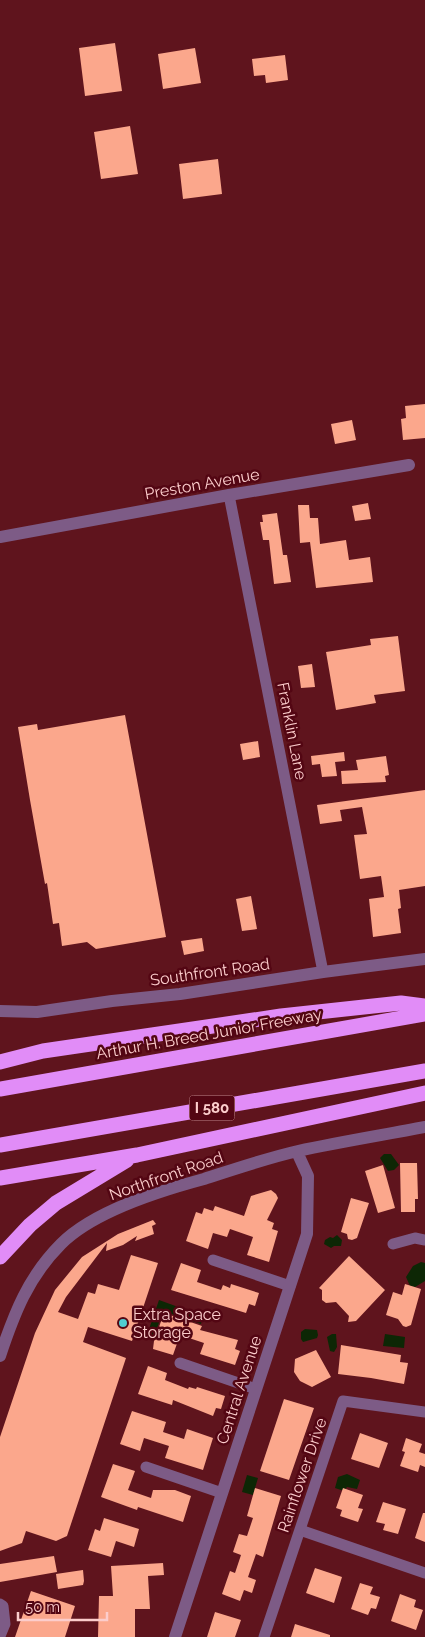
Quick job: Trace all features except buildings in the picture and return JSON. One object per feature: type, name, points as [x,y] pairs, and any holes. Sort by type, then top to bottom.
[{"type":"highway","points":[[0,1062],[44,1051],[280,1016],[401,1003],[425,1006]]},
{"type":"highway","name":"Arthur H. Breed Junior Freeway","points":[[0,1089],[425,1014]]},
{"type":"highway","points":[[0,1052],[44,1051]]},
{"type":"highway","name":"I 580","points":[[0,1145],[425,1071]]},
{"type":"highway","points":[[0,1178],[137,1155],[425,1093]]},
{"type":"highway","points":[[0,1257],[30,1225],[56,1202],[137,1155]]},
{"type":"street","name":"Preston Avenue","points":[[0,537],[409,465]]},
{"type":"street","name":"Franklin Lane","points":[[229,496],[323,972]]},
{"type":"street","name":"Southfront Road","points":[[0,1011],[37,1012],[112,1001],[180,994],[323,972],[425,959]]},
{"type":"street","name":"Northfront Road","points":[[0,1356],[12,1319],[35,1274],[62,1243],[87,1224],[117,1209],[170,1188],[297,1152],[425,1127]]},
{"type":"street","name":"Central Avenue","points":[[175,1637],[307,1234],[308,1176],[297,1152]]},
{"type":"street","points":[[393,1244],[415,1238],[425,1240]]},
{"type":"street","points":[[213,1260],[290,1286]]},
{"type":"street","points":[[180,1364],[256,1389]]},
{"type":"street","name":"Rainflower Drive","points":[[264,1637],[344,1401],[425,1412]]},
{"type":"street","points":[[146,1467],[222,1493]]},
{"type":"street","points":[[300,1530],[425,1573]]},
{"type":"street","points":[[0,1604],[5,1624],[0,1636]]},
{"type":"shaded area","points":[[384,1154],[391,1154],[399,1165],[394,1170],[388,1171],[380,1158]]},
{"type":"shaded area","points":[[337,1235],[342,1240],[341,1246],[331,1248],[324,1244],[325,1240]]},
{"type":"shaded area","points":[[421,1262],[425,1263],[425,1281],[415,1287],[410,1286],[406,1277],[413,1266]]},
{"type":"shaded area","points":[[159,1300],[203,1316],[201,1324],[163,1311],[153,1340],[146,1338]]},
{"type":"shaded area","points":[[305,1329],[317,1330],[317,1338],[303,1342],[301,1332]]},
{"type":"shaded area","points":[[336,1334],[337,1347],[334,1352],[330,1351],[327,1337]]},
{"type":"shaded area","points":[[385,1334],[405,1337],[404,1348],[383,1346]]},
{"type":"shaded area","points":[[347,1474],[360,1480],[357,1489],[347,1487],[344,1491],[335,1488],[338,1477]]},
{"type":"shaded area","points":[[247,1475],[258,1478],[253,1495],[242,1492]]},
{"type":"place","name":"Extra Space Storage","points":[[123,1323]]}]
